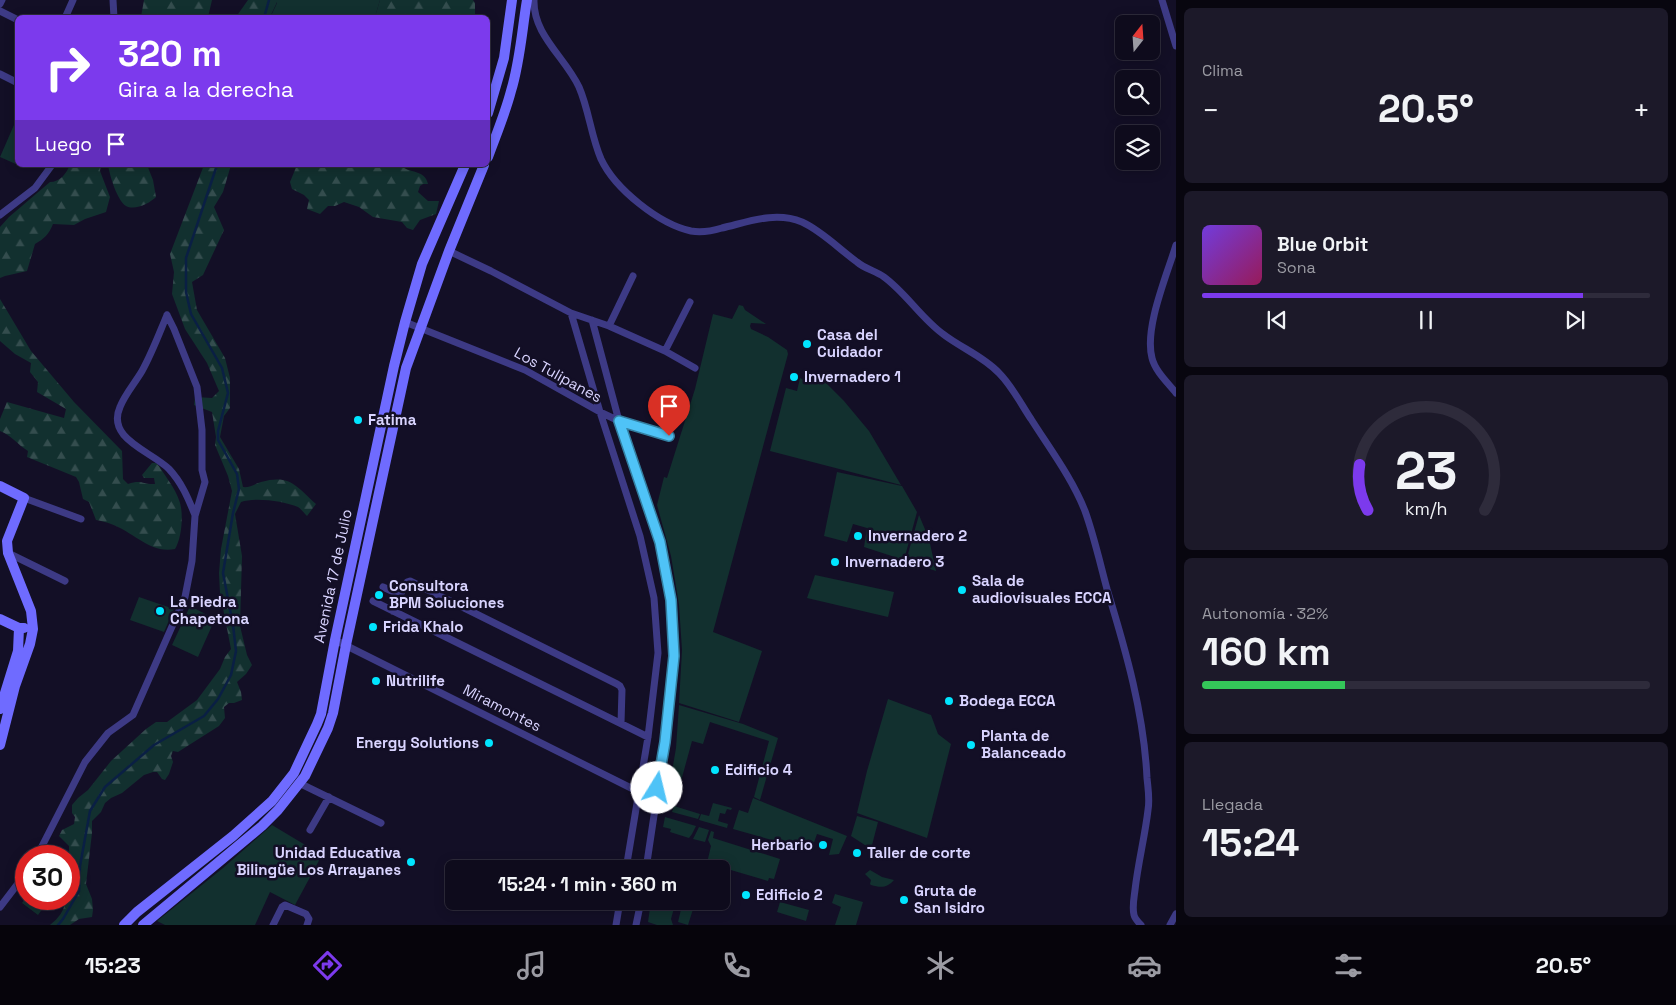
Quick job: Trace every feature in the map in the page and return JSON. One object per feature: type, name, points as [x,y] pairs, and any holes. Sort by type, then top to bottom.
[{"type":"main road","points":[[490,106],[504,58],[512,0]]},
{"type":"main road","points":[[490,151],[503,120],[512,90],[526,0]]},
{"type":"main road","name":"Avenida 17 de Julio","points":[[124,925],[137,912],[272,801],[303,758],[321,714],[335,640],[405,322],[422,264],[464,167]]},
{"type":"main road","name":"Avenida 17 de Julio","points":[[148,924],[278,810],[304,776],[328,728],[333,713],[406,368],[449,251],[483,167]]},
{"type":"main road","points":[[0,486],[24,498],[7,541],[8,553],[31,611],[33,628],[30,644],[15,686],[0,745]]},
{"type":"main road","points":[[0,619],[19,628],[33,628]]},
{"type":"main road","points":[[0,709],[18,651],[19,628]]},
{"type":"main road","points":[[137,912],[148,924]]},
{"type":"street","points":[[0,4],[2,0]]},
{"type":"street","points":[[66,15],[73,0]]},
{"type":"street","points":[[114,0],[114,15]]},
{"type":"street","points":[[534,0],[536,20],[541,31],[570,70],[579,87],[601,159],[614,180],[637,203],[681,228],[693,232],[708,232],[760,218],[777,217],[797,220],[816,230],[860,265],[884,276],[942,333],[988,362],[1002,375],[1066,472],[1084,510],[1130,668],[1146,751],[1149,806],[1133,905],[1134,916],[1141,925]]},
{"type":"street","points":[[1162,0],[1176,46]]},
{"type":"street","points":[[0,12],[15,19]]},
{"type":"street","points":[[0,74],[15,82]]},
{"type":"street","points":[[1,213],[35,188],[51,167]]},
{"type":"street","points":[[1176,245],[1150,332],[1152,359],[1156,368],[1176,393]]},
{"type":"street","points":[[449,251],[571,313],[609,326],[665,351],[695,368]]},
{"type":"street","points":[[609,326],[633,276]]},
{"type":"street","points":[[665,351],[690,302]]},
{"type":"street","points":[[571,313],[600,412],[619,421],[669,436]]},
{"type":"street","points":[[43,845],[85,762],[108,733],[133,715],[186,597],[192,561],[195,516],[205,482],[202,470],[202,430],[197,387],[167,315],[142,370],[119,408],[118,427],[126,439],[154,457],[169,470],[185,491],[195,516]]},
{"type":"street","points":[[592,320],[619,421],[660,542],[671,600],[674,656],[665,742],[647,860]]},
{"type":"street","name":"Los Tulipanes","points":[[405,322],[525,370],[600,412],[640,536],[654,598],[658,653],[648,736],[628,860]]},
{"type":"street","points":[[24,498],[81,519]]},
{"type":"street","points":[[8,553],[65,581]]},
{"type":"street","points":[[392,611],[406,582],[410,580],[620,686],[622,690],[621,723]]},
{"type":"street","points":[[383,587],[400,595]]},
{"type":"street","points":[[373,601],[648,736]]},
{"type":"street","name":"Miramontes","points":[[335,640],[639,792],[655,804]]},
{"type":"street","points":[[299,783],[381,823]]},
{"type":"street","points":[[310,830],[329,797]]},
{"type":"street","points":[[0,907],[15,887]]},
{"type":"street","points":[[273,925],[282,907],[288,905],[306,914],[309,919],[307,925]]},
{"type":"street","points":[[616,925],[618,910]]},
{"type":"street","points":[[636,925],[639,910]]},
{"type":"street","points":[[1170,925],[1176,914]]},
{"type":"green space","points":[[144,0],[212,0],[208,15],[141,15]]},
{"type":"green space","points":[[248,0],[277,0],[271,15],[237,15]]},
{"type":"green space","points":[[277,0],[380,0],[376,15],[271,15]]},
{"type":"green space","points":[[380,0],[473,0],[475,3],[475,15],[376,15]]},
{"type":"green space","points":[[15,123],[15,164],[0,157]]},
{"type":"green space","points":[[69,167],[101,167],[100,171],[110,197],[106,212],[74,225],[53,224],[46,236],[35,244],[27,271],[0,278],[0,227],[50,182],[57,181]]},
{"type":"green space","points":[[108,167],[148,167],[153,180],[156,197],[138,207],[126,206],[117,193]]},
{"type":"green space","points":[[203,167],[230,167],[223,192],[214,207],[224,230],[203,275],[192,282],[197,310],[225,358],[230,378],[230,408],[224,416],[220,437],[239,469],[243,487],[271,480],[286,481],[292,483],[316,504],[307,516],[298,507],[285,503],[270,500],[241,502],[235,514],[242,556],[240,626],[247,655],[252,665],[237,682],[242,700],[229,703],[224,707],[225,718],[219,726],[178,752],[173,751],[171,756],[173,762],[165,780],[157,772],[144,775],[122,793],[105,803],[101,812],[92,821],[86,884],[92,899],[92,917],[79,919],[70,925],[50,925],[63,910],[80,910],[80,845],[68,845],[59,836],[62,830],[74,824],[75,817],[72,813],[72,805],[88,790],[111,761],[146,729],[156,722],[167,722],[197,700],[220,669],[231,649],[220,593],[219,573],[221,549],[232,491],[215,445],[216,437],[212,412],[194,405],[195,397],[212,398],[219,391],[207,363],[185,329],[172,294],[174,272],[170,254]]},
{"type":"green space","points":[[296,167],[403,167],[424,176],[428,184],[420,186],[418,192],[428,201],[439,201],[436,214],[420,220],[413,230],[407,228],[402,222],[373,217],[359,207],[344,202],[335,206],[328,206],[320,214],[307,209],[309,200],[292,189],[290,182]]},
{"type":"green space","points":[[0,299],[31,351],[74,402],[122,451],[123,479],[128,484],[140,482],[155,484],[154,478],[144,478],[142,475],[152,463],[156,463],[159,466],[175,491],[181,505],[181,532],[175,549],[166,550],[158,548],[108,523],[96,520],[89,502],[83,499],[76,477],[27,457],[28,451],[0,431],[0,419],[7,402],[64,418],[66,409],[37,392],[38,382],[30,372],[31,363],[15,354],[0,341]]},
{"type":"green space","points":[[739,305],[766,324],[751,323],[751,329],[768,337],[787,350],[788,354],[713,632],[762,651],[739,722],[679,703],[682,650],[679,605],[671,556],[657,505],[664,477],[667,478],[695,389],[713,314],[732,319]]},
{"type":"green space","points":[[818,375],[844,401],[869,431],[901,485],[770,451],[786,388],[797,391],[800,378],[812,384]]},
{"type":"green space","points":[[837,472],[902,486],[917,512],[904,560],[864,547],[867,528],[853,524],[847,542],[824,536]]},
{"type":"green space","points":[[919,515],[929,539],[936,571],[906,561]]},
{"type":"green space","points":[[815,575],[894,592],[888,617],[807,598]]},
{"type":"green space","points":[[139,597],[174,609],[164,632],[130,620]]},
{"type":"green space","points":[[190,606],[215,619],[198,657],[172,645]]},
{"type":"green space","points":[[888,699],[931,715],[938,734],[951,744],[927,838],[857,813]]},
{"type":"green space","points":[[679,705],[743,724],[778,738],[760,800],[754,797],[769,741],[710,722],[703,744],[692,741],[678,792],[669,789],[676,748]]},
{"type":"green space","points":[[753,798],[847,836],[839,854],[829,855],[833,839],[817,834],[811,851],[733,829],[739,810],[748,813]]},
{"type":"green space","points":[[713,803],[732,808],[731,810],[727,809],[725,814],[720,813],[718,821],[728,824],[727,828],[699,820],[701,814],[709,816]]},
{"type":"green space","points":[[674,806],[700,814],[698,819],[672,812]]},
{"type":"green space","points":[[857,816],[878,822],[871,849],[851,836]]},
{"type":"green space","points":[[665,817],[696,826],[689,838],[670,832],[671,829],[663,827]]},
{"type":"green space","points":[[272,825],[322,855],[295,905],[270,892],[255,925],[165,925],[157,921],[223,868]]},
{"type":"green space","points":[[699,827],[709,830],[705,842],[693,839]]},
{"type":"green space","points":[[711,831],[714,832],[713,838],[780,859],[774,879],[769,878],[768,881],[730,870],[730,860],[708,860],[711,846],[708,840]]},
{"type":"green space","points":[[870,870],[882,877],[894,880],[884,887],[871,885],[871,880],[865,874]]},
{"type":"green space","points":[[835,894],[863,902],[856,925],[835,925],[841,907],[832,903]]},
{"type":"green space","points":[[780,902],[809,910],[806,921],[777,912]]},
{"type":"green space","points":[[31,910],[42,910],[38,915]]},
{"type":"green space","points":[[650,910],[674,910],[671,919],[673,925],[657,925],[648,922]]},
{"type":"green space","points":[[681,910],[693,910],[688,925],[678,922]]},
{"type":"waterway","points":[[265,15],[269,0]]},
{"type":"waterway","points":[[58,925],[79,891],[80,866],[90,811],[105,787],[154,745],[204,716],[218,699],[231,675],[236,651],[223,573],[239,489],[237,474],[218,440],[218,431],[228,393],[222,368],[191,314],[186,292],[186,258],[216,167]]},
{"type":"place","name":"Casa del Cuidador","points":[[807,344]]},
{"type":"place","name":"Invernadero 1","points":[[794,377]]},
{"type":"place","name":"Fatima","points":[[358,420]]},
{"type":"place","name":"Invernadero 2","points":[[858,536]]},
{"type":"place","name":"Invernadero 3","points":[[835,562]]},
{"type":"place","name":"Sala de audiovisuales ECCA","points":[[962,590]]},
{"type":"place","name":"Consultora BPM Soluciones","points":[[379,595]]},
{"type":"place","name":"La Piedra Chapetona","points":[[160,611]]},
{"type":"place","name":"Frida Khalo","points":[[373,627]]},
{"type":"place","name":"Nutrilife","points":[[376,681]]},
{"type":"place","name":"Bodega ECCA","points":[[949,701]]},
{"type":"place","name":"Energy Solutions","points":[[489,743]]},
{"type":"place","name":"Planta de Balanceado","points":[[971,745]]},
{"type":"place","name":"Edificio 4","points":[[715,770]]},
{"type":"place","name":"Herbario","points":[[823,845]]},
{"type":"place","name":"Taller de corte","points":[[857,853]]},
{"type":"place","name":"Unidad Educativa Bilingüe Los Arrayanes","points":[[411,862]]},
{"type":"place","name":"Edificio 2","points":[[746,895]]},
{"type":"place","name":"Gruta de San Isidro","points":[[904,900]]},
{"type":"route","points":[[657,788],[665,742],[674,656],[671,600],[660,542],[619,421],[669,436]]}]
